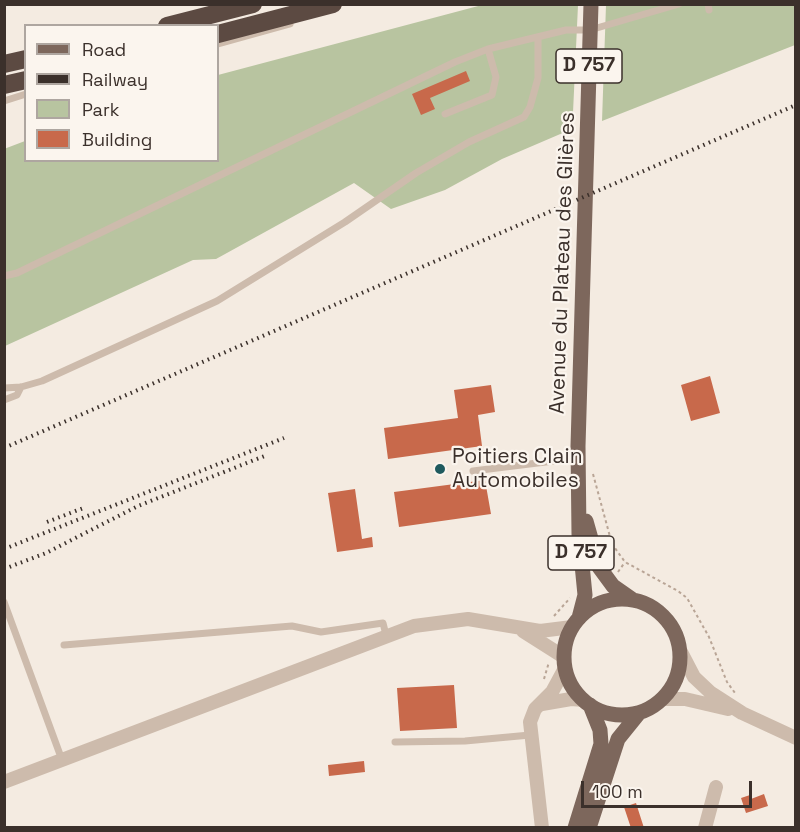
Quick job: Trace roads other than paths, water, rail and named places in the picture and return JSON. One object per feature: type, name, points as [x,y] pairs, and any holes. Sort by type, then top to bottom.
[{"type":"highway","points":[[175,24],[253,4]]},
{"type":"highway","points":[[219,34],[333,4]]},
{"type":"highway","points":[[4,64],[24,59]]},
{"type":"highway","points":[[4,85],[24,80]]},
{"type":"main road","name":"Avenue du Plateau des Glières","points":[[576,623],[585,595],[579,534],[579,487],[585,461],[584,256],[591,4]]},
{"type":"main road","name":"Avenue du Plateau des Glières","points":[[579,487],[598,567],[613,586],[633,600]]},
{"type":"main road","points":[[575,828],[601,744],[600,730],[587,703],[572,686],[565,662],[576,623],[595,606],[614,599],[633,600],[648,604],[665,618],[677,637],[681,652],[677,678],[662,699],[639,713],[618,739],[589,828]]},
{"type":"main road","points":[[587,703],[605,712],[622,715],[639,713]]},
{"type":"street","points":[[4,782],[62,762],[386,635],[422,624],[468,619],[549,632],[576,623]]},
{"type":"street","points":[[513,626],[565,662],[559,682],[532,715],[530,735],[540,795],[542,828]]},
{"type":"street","points":[[681,652],[702,685],[742,713],[795,738]]},
{"type":"street","points":[[542,704],[571,699],[587,703]]},
{"type":"street","points":[[662,699],[685,699],[742,713]]},
{"type":"street","points":[[705,828],[716,787]]},
{"type":"lane","points":[[219,44],[280,27],[344,4]]},
{"type":"lane","points":[[4,276],[17,273],[454,62],[488,49],[566,30],[590,30],[679,4]]},
{"type":"lane","points":[[4,388],[21,387],[73,368],[217,301],[266,273],[425,168],[469,142],[524,117],[530,107],[538,78],[538,37]]},
{"type":"lane","points":[[445,114],[492,95],[496,77],[488,49]]},
{"type":"lane","points":[[4,100],[24,95]]},
{"type":"lane","points":[[4,400],[17,395],[21,387]]},
{"type":"lane","points":[[473,471],[585,461]]},
{"type":"lane","points":[[4,602],[62,762]]},
{"type":"lane","points":[[64,645],[292,626],[321,632],[383,623],[386,635]]},
{"type":"lane","points":[[395,742],[465,741],[530,735]]},
{"type":"railway","points":[[4,448],[796,105]]},
{"type":"railway","points":[[4,549],[284,438]]},
{"type":"railway","points":[[4,569],[46,553],[138,506],[267,455]]},
{"type":"railway","points":[[47,522],[86,507]]},
{"type":"place","name":"Poitiers Clain Automobiles","points":[[440,469]]}]
